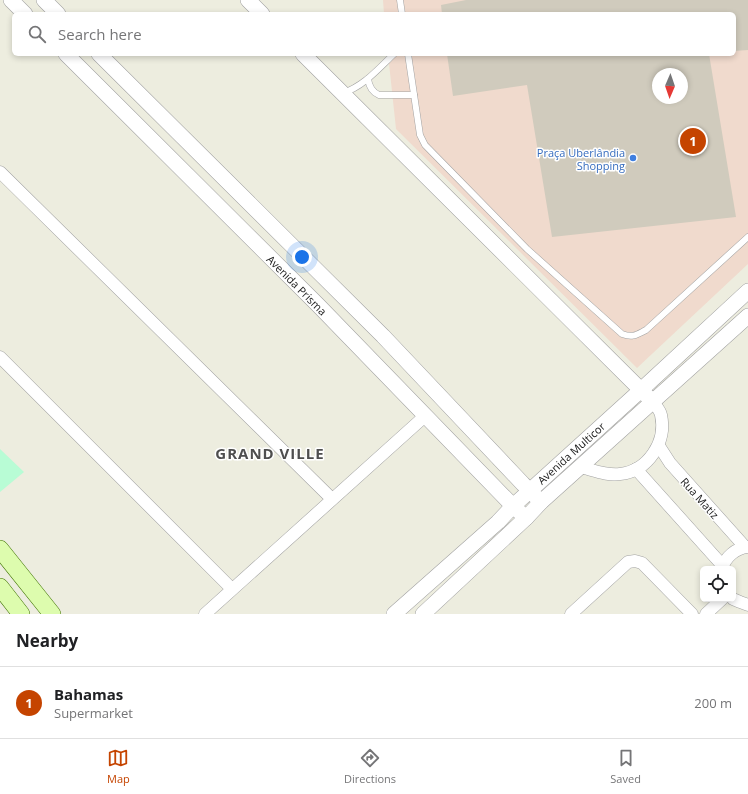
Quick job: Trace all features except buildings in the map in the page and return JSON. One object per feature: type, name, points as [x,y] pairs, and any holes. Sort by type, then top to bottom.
[{"type":"main road","points":[[0,549],[52,614]]},
{"type":"main road","points":[[0,587],[22,614]]},
{"type":"street","points":[[11,0],[24,12]]},
{"type":"street","points":[[44,0],[56,12]]},
{"type":"street","points":[[248,0],[260,12]]},
{"type":"street","name":"Avenida Prisma","points":[[68,56],[318,305],[526,518]]},
{"type":"street","points":[[101,56],[383,336],[541,502]]},
{"type":"street","points":[[305,56],[653,402],[661,413],[663,430],[659,446],[649,460],[636,469],[615,474],[580,467]]},
{"type":"street","points":[[132,119],[149,104]]},
{"type":"street","points":[[0,172],[332,499]]},
{"type":"street","points":[[318,305],[334,289]]},
{"type":"street","name":"Avenida Multicor","points":[[394,614],[498,522],[513,506],[641,390],[748,290]]},
{"type":"street","name":"Avenida Multicor","points":[[424,614],[541,502],[748,316]]},
{"type":"street","points":[[0,357],[232,589]]},
{"type":"street","points":[[205,614],[425,416]]},
{"type":"street","name":"Rua Matiz","points":[[659,446],[670,463],[746,547]]},
{"type":"street","points":[[636,469],[722,566]]},
{"type":"street","points":[[724,566],[731,554],[746,547]]},
{"type":"street","points":[[571,614],[628,562],[635,561],[642,563],[692,614]]},
{"type":"street","points":[[736,600],[748,605]]},
{"type":"street","points":[[706,614],[719,602]]},
{"type":"lane","points":[[400,0],[402,12]]},
{"type":"lane","points":[[342,93],[352,90],[368,79],[392,56]]},
{"type":"lane","points":[[408,56],[420,135],[425,146],[527,249],[622,334],[630,337],[646,330],[748,237]]},
{"type":"lane","points":[[368,79],[374,93],[379,95],[414,95]]},
{"type":"shaded area","points":[[383,0],[748,0],[748,264],[637,368],[396,129],[388,56],[736,56],[736,12],[384,12]]},
{"type":"green space","points":[[0,449],[24,472],[0,492]]},
{"type":"place","name":"Bahamas","points":[[693,141]]},
{"type":"place","name":"Praça Uberlândia Shopping","points":[[633,158]]},
{"type":"district","name":"GRAND VILLE","points":[[270,453]]}]
